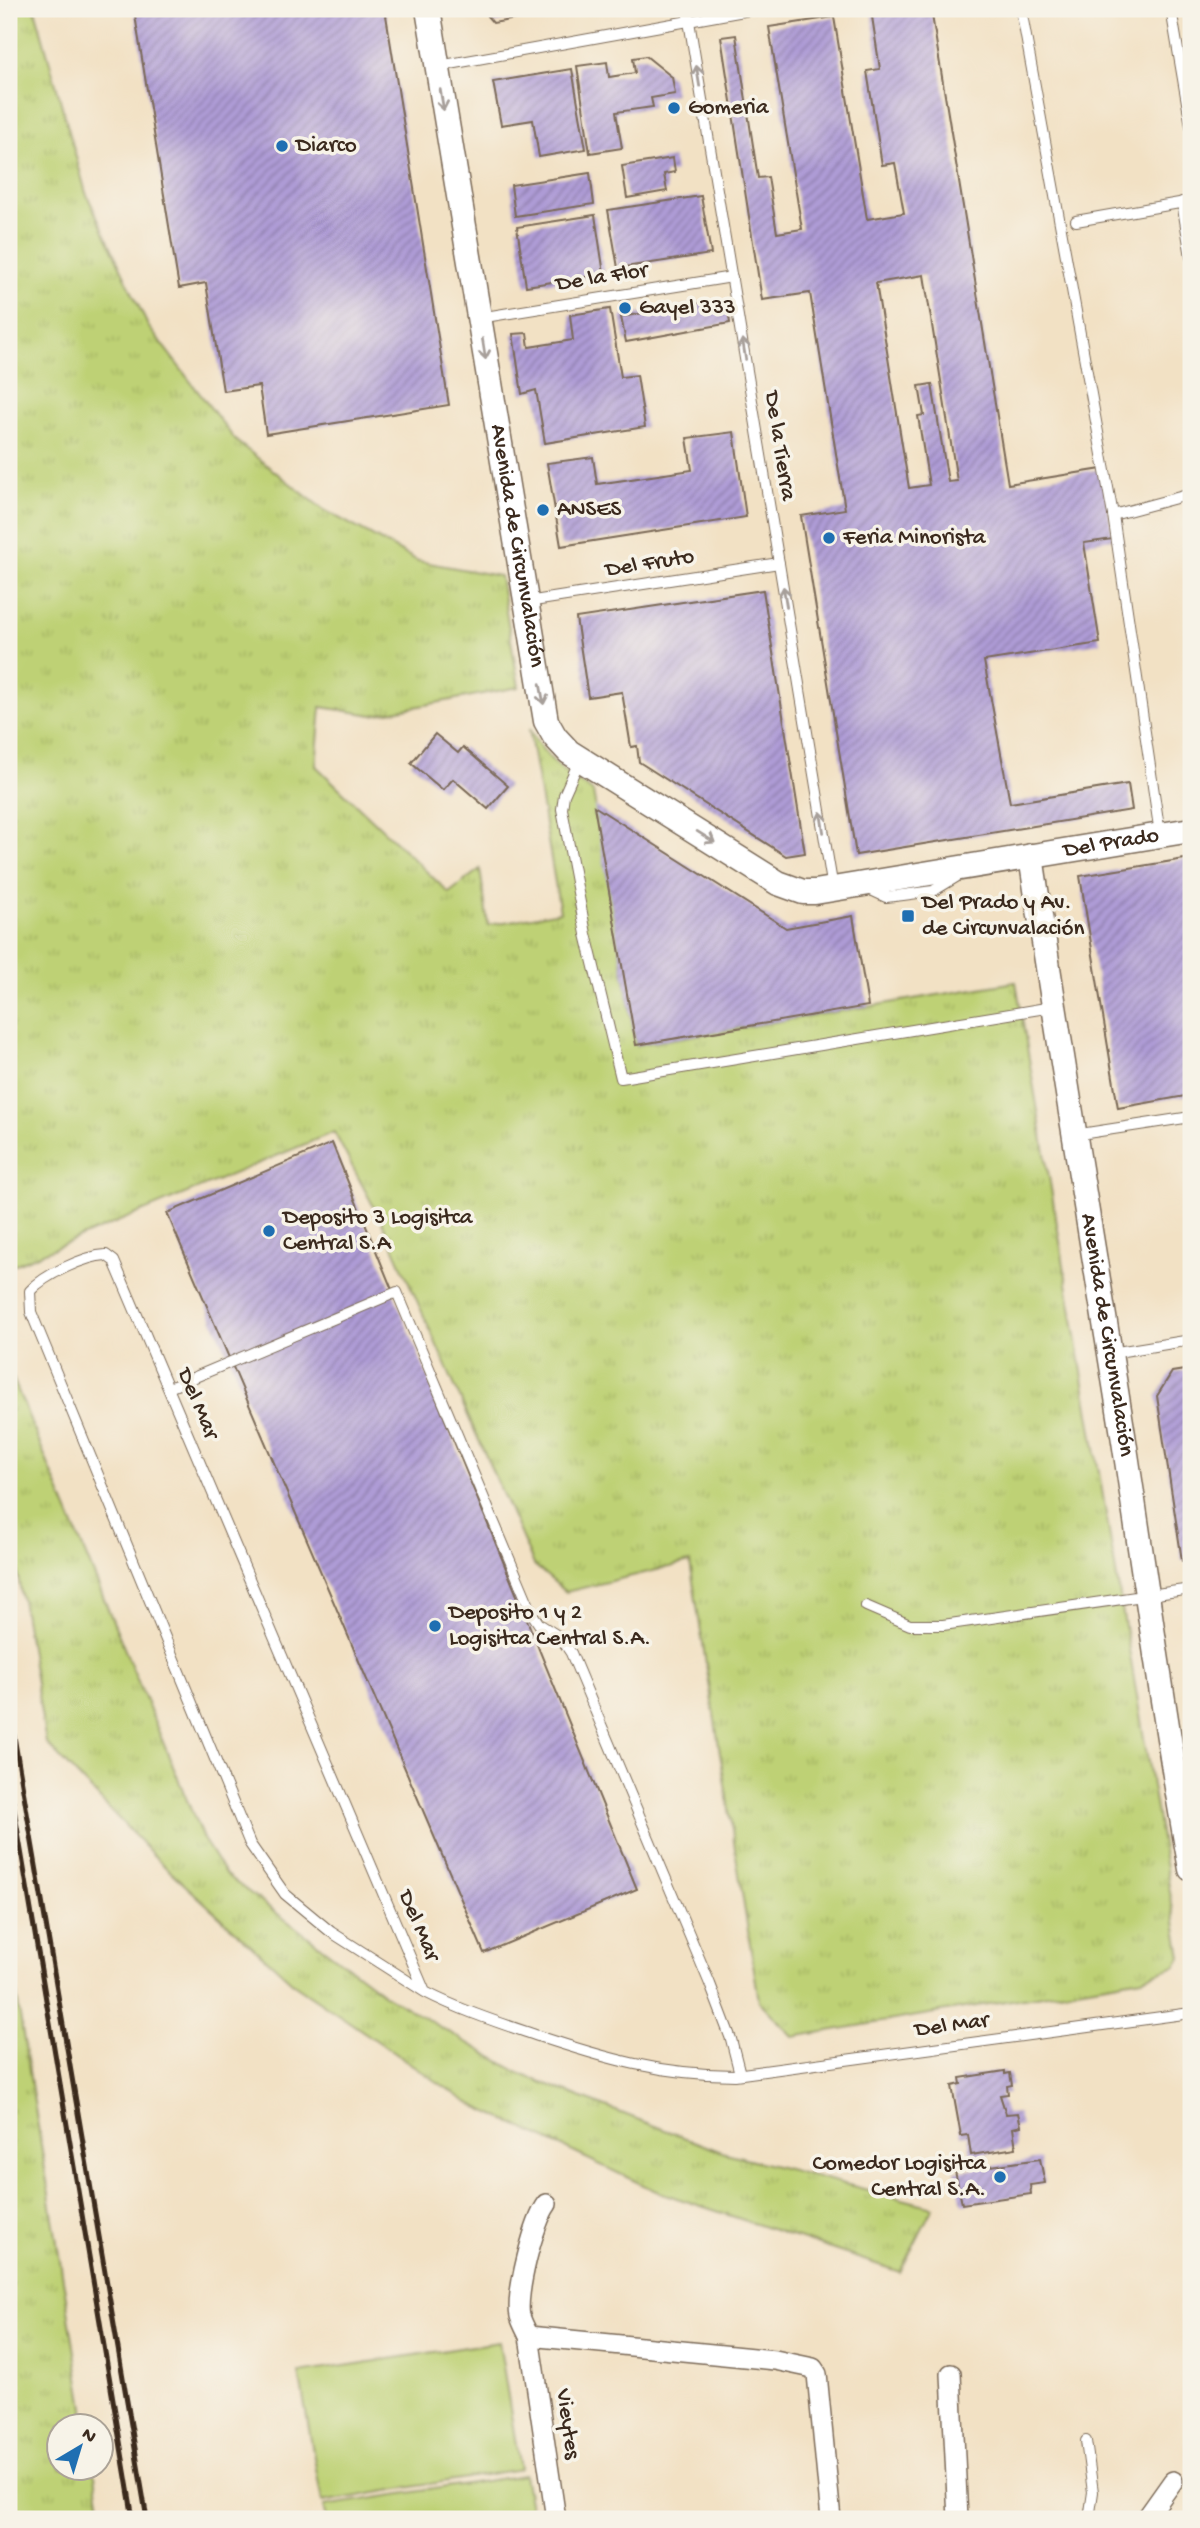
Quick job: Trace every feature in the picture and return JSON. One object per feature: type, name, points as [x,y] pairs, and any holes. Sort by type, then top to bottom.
[{"type":"street","name":"Avenida de Circunvalación","points":[[428,9],[546,721],[555,737],[580,759],[778,883],[803,892],[1031,856],[1148,1596],[1184,1794],[1191,1870]]},
{"type":"street","name":"Del Prado","points":[[1031,856],[1191,830]]},
{"type":"street","name":"Vieytes","points":[[547,2204],[539,2214],[526,2261],[520,2314],[529,2336],[556,2519]]},
{"type":"street","points":[[529,2336],[775,2360],[813,2368],[817,2374],[831,2519]]},
{"type":"street","points":[[951,2375],[958,2519]]},
{"type":"street","points":[[1146,2519],[1173,2481]]},
{"type":"lane","name":"De la Tierra","points":[[687,9],[833,889]]},
{"type":"lane","points":[[436,67],[755,9]]},
{"type":"lane","points":[[1021,9],[1113,516],[1160,835]]},
{"type":"lane","points":[[1171,9],[1191,126]]},
{"type":"lane","points":[[1076,221],[1187,202],[1191,257]]},
{"type":"lane","name":"De la Flor","points":[[479,318],[732,276]]},
{"type":"lane","points":[[1113,516],[1191,494]]},
{"type":"lane","name":"Del Fruto","points":[[526,602],[779,564]]},
{"type":"lane","points":[[580,759],[564,795],[562,809],[586,934],[621,1078],[1053,1007]]},
{"type":"lane","points":[[1074,1135],[1191,1117]]},
{"type":"lane","name":"Del Mar","points":[[425,1992],[114,1261],[106,1255],[95,1255],[39,1281],[30,1291],[31,1312],[250,1844],[285,1894],[321,1925],[425,1992],[461,2011],[582,2050],[647,2068],[697,2075],[740,2074],[1191,2013]]},
{"type":"lane","points":[[169,1388],[397,1292],[533,1615],[539,1624],[561,1637],[571,1653],[710,1984],[731,2039],[740,2074]]},
{"type":"lane","points":[[1110,1353],[1191,1340]]},
{"type":"lane","points":[[866,1606],[910,1625],[943,1625],[1191,1589]]},
{"type":"lane","points":[[1086,2441],[1093,2492],[1089,2519]]},
{"type":"green space","points":[[9,9],[35,9],[86,193],[148,326],[236,441],[324,510],[418,561],[500,576],[519,687],[373,715],[321,707],[316,766],[449,893],[480,869],[488,925],[560,912],[529,729],[556,765],[593,792],[636,1045],[1016,982],[1181,1957],[1176,1966],[1142,1978],[793,2037],[759,2001],[690,1562],[566,1592],[534,1565],[384,1226],[334,1132],[9,1267]]},
{"type":"green space","points":[[9,1369],[203,1839],[226,1875],[387,1996],[523,2075],[722,2152],[933,2207],[900,2272],[656,2191],[467,2102],[295,1985],[162,1864],[46,1743],[9,1522]]},
{"type":"green space","points":[[9,1949],[85,2412],[46,2412],[46,2482],[96,2482],[102,2519],[9,2519]]},
{"type":"green space","points":[[499,2342],[520,2469],[322,2502],[299,2373]]},
{"type":"green space","points":[[524,2475],[532,2519],[327,2519],[324,2506]]},
{"type":"building","name":"Diarco","points":[[134,9],[385,9],[449,405],[266,434],[259,386],[223,391],[206,283],[179,288]]},
{"type":"building","points":[[485,9],[568,9],[568,10],[493,23]]},
{"type":"building","points":[[931,9],[1008,484],[1102,469],[1113,539],[1084,543],[1100,643],[984,661],[1010,803],[1128,784],[1132,810],[856,855],[801,516],[845,509],[810,293],[762,300],[721,37],[736,35],[758,178],[768,177],[777,233],[802,229],[769,27],[834,17],[867,219],[904,213],[895,163],[882,165],[867,71],[880,69],[871,10]],"holes":[[[924,275],[957,481],[948,482],[932,384],[919,386],[924,415],[918,416],[929,485],[909,488],[876,283]]]},
{"type":"building","points":[[646,56],[672,77],[675,94],[651,98],[653,107],[616,112],[622,148],[590,153],[577,66],[607,62],[609,77],[635,73],[633,58]]},
{"type":"building","points":[[572,69],[586,149],[539,157],[533,120],[501,125],[493,82]]},
{"type":"building","points":[[673,158],[675,172],[664,174],[667,191],[627,198],[622,166]]},
{"type":"building","points":[[590,173],[594,204],[515,216],[511,185]]},
{"type":"building","points":[[701,196],[711,254],[618,268],[608,210]]},
{"type":"building","points":[[595,215],[604,274],[526,286],[517,227]]},
{"type":"building","points":[[716,300],[728,310],[730,323],[626,342],[621,317]]},
{"type":"building","points":[[610,309],[621,377],[637,375],[645,427],[545,443],[536,390],[522,394],[513,334],[527,333],[529,347],[573,340],[570,315]]},
{"type":"building","points":[[734,432],[746,517],[561,546],[547,463],[593,457],[597,484],[692,470],[687,438]]},
{"type":"building","points":[[763,590],[805,853],[786,856],[639,762],[637,746],[631,747],[622,692],[588,697],[576,618]]},
{"type":"building","points":[[435,734],[458,753],[463,747],[508,786],[488,809],[453,779],[443,790],[411,763]]},
{"type":"building","points":[[594,806],[786,928],[853,916],[868,1006],[636,1045]]},
{"type":"building","points":[[1191,858],[1191,1095],[1118,1108],[1080,876]]},
{"type":"building","name":"Deposito 1 y 2 Logisitca Central S.A.","points":[[332,1143],[637,1889],[484,1953],[167,1213]]},
{"type":"building","points":[[1191,1369],[1191,1560],[1182,1561],[1157,1396],[1172,1372]]},
{"type":"building","points":[[1005,2071],[1005,2074],[1010,2073],[1012,2085],[1007,2086],[1008,2094],[1000,2095],[1006,2114],[1018,2113],[1021,2126],[1013,2128],[1016,2148],[971,2155],[968,2135],[961,2136],[952,2086],[961,2084],[960,2078]]},
{"type":"building","name":"Comedor Logisitca Central S.A.","points":[[1040,2159],[1045,2183],[1030,2185],[1031,2194],[962,2204],[955,2171]]},
{"type":"railway","points":[[9,1707],[147,2519]]},
{"type":"railway","points":[[9,1779],[133,2519]]},
{"type":"place","name":"Gomeria","points":[[674,108]]},
{"type":"place","name":"Diarco","points":[[282,146]]},
{"type":"place","name":"Gayel 333","points":[[625,308]]},
{"type":"place","name":"ANSES","points":[[543,510]]},
{"type":"place","name":"Feria Minorista","points":[[829,538]]},
{"type":"place","name":"Del Prado y Av. de Circunvalación","points":[[908,916]]},
{"type":"place","name":"Deposito 3 Logisitca Central S.A","points":[[269,1231]]},
{"type":"place","name":"Deposito 1 y 2 Logisitca Central S.A.","points":[[435,1626]]},
{"type":"place","name":"Comedor Logisitca Central S.A.","points":[[1000,2177]]}]
